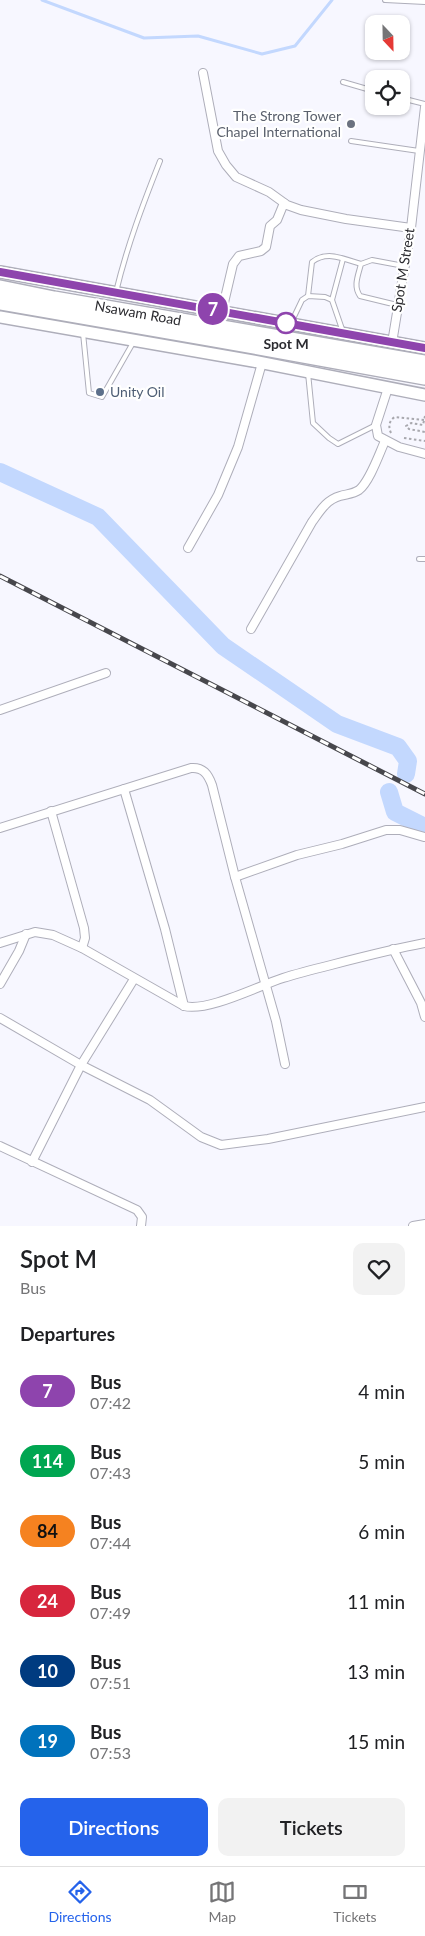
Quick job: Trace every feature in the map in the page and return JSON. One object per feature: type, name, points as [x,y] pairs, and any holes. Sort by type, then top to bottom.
[{"type":"highway","name":"Nsawam Road","points":[[0,288],[425,363]]},
{"type":"highway","name":"Nsawam Road","points":[[0,302],[425,377]]},
{"type":"main road","points":[[0,272],[425,348]]},
{"type":"main road","points":[[0,317],[262,363],[425,395]]},
{"type":"street","points":[[203,73],[218,151],[236,177],[269,192],[284,203],[301,210],[322,215],[411,228]]},
{"type":"street","name":"Spot M Street","points":[[392,343],[411,228],[425,106]]},
{"type":"street","points":[[222,311],[233,264],[239,256],[264,249],[268,242],[270,226],[277,220],[284,203]]},
{"type":"street","points":[[188,548],[218,495],[238,447],[262,363]]},
{"type":"street","points":[[388,388],[376,425],[378,436],[385,441],[425,454]]},
{"type":"street","points":[[251,629],[312,522],[331,499],[352,493],[360,488],[370,473],[385,441]]},
{"type":"street","points":[[0,710],[106,674]]},
{"type":"street","points":[[0,828],[191,768],[203,770],[208,775],[212,785],[235,876],[276,1022],[285,1064]]},
{"type":"street","points":[[124,788],[165,929],[184,1006]]},
{"type":"street","points":[[51,811],[84,928],[85,938],[82,948]]},
{"type":"street","points":[[235,876],[297,855],[342,844],[386,830],[400,830],[424,836]]},
{"type":"street","points":[[0,943],[26,934],[41,932],[82,948],[134,979],[190,1008],[202,1006],[283,978],[393,949],[425,943]]},
{"type":"street","points":[[0,984],[20,950],[26,934]]},
{"type":"street","points":[[393,949],[423,1002],[425,1017]]},
{"type":"street","points":[[32,1162],[81,1065],[134,979]]},
{"type":"street","points":[[0,1018],[81,1065],[150,1100],[201,1137],[221,1145],[268,1139],[425,1107]]},
{"type":"street","points":[[0,1146],[137,1210],[142,1216],[141,1226]]},
{"type":"street","points":[[413,1226],[425,1224]]},
{"type":"lane","points":[[385,0],[425,2]]},
{"type":"lane","points":[[343,82],[365,88]]},
{"type":"lane","points":[[410,101],[425,106]]},
{"type":"lane","points":[[351,141],[419,151]]},
{"type":"lane","points":[[116,293],[123,261],[134,228],[160,161]]},
{"type":"lane","points":[[308,296],[312,262],[327,255],[361,264],[372,260],[404,266]]},
{"type":"lane","points":[[343,259],[332,300],[343,334]]},
{"type":"lane","points":[[361,264],[356,284],[357,293],[360,296],[398,305]]},
{"type":"lane","points":[[291,324],[302,300],[308,296],[325,297],[332,300]]},
{"type":"lane","points":[[83,331],[89,393],[102,397],[135,340]]},
{"type":"lane","points":[[308,372],[313,423],[329,438],[338,444],[376,425]]},
{"type":"lane","points":[[419,559],[425,559]]},
{"type":"path","points":[[425,416],[423,425],[410,424],[406,426],[409,429],[425,432]]},
{"type":"path","points":[[396,436],[392,434],[389,428],[393,418],[424,420]]},
{"type":"path","points":[[401,438],[425,441]]},
{"type":"waterway","points":[[42,0],[144,38],[198,36],[262,54],[295,46],[332,0]]},
{"type":"waterway","points":[[0,472],[98,517],[223,646],[337,724],[398,747],[408,761],[406,774]]},
{"type":"waterway","points":[[389,792],[395,812],[425,827]]},
{"type":"railway","points":[[0,576],[425,794]]},
{"type":"bus line","name":"7","points":[[0,272],[425,348]]},
{"type":"place","name":"The Strong Tower Chapel International","points":[[351,124]]},
{"type":"place","name":"Spot M","points":[[286,323]]},
{"type":"place","name":"Unity Oil","points":[[100,392]]}]
